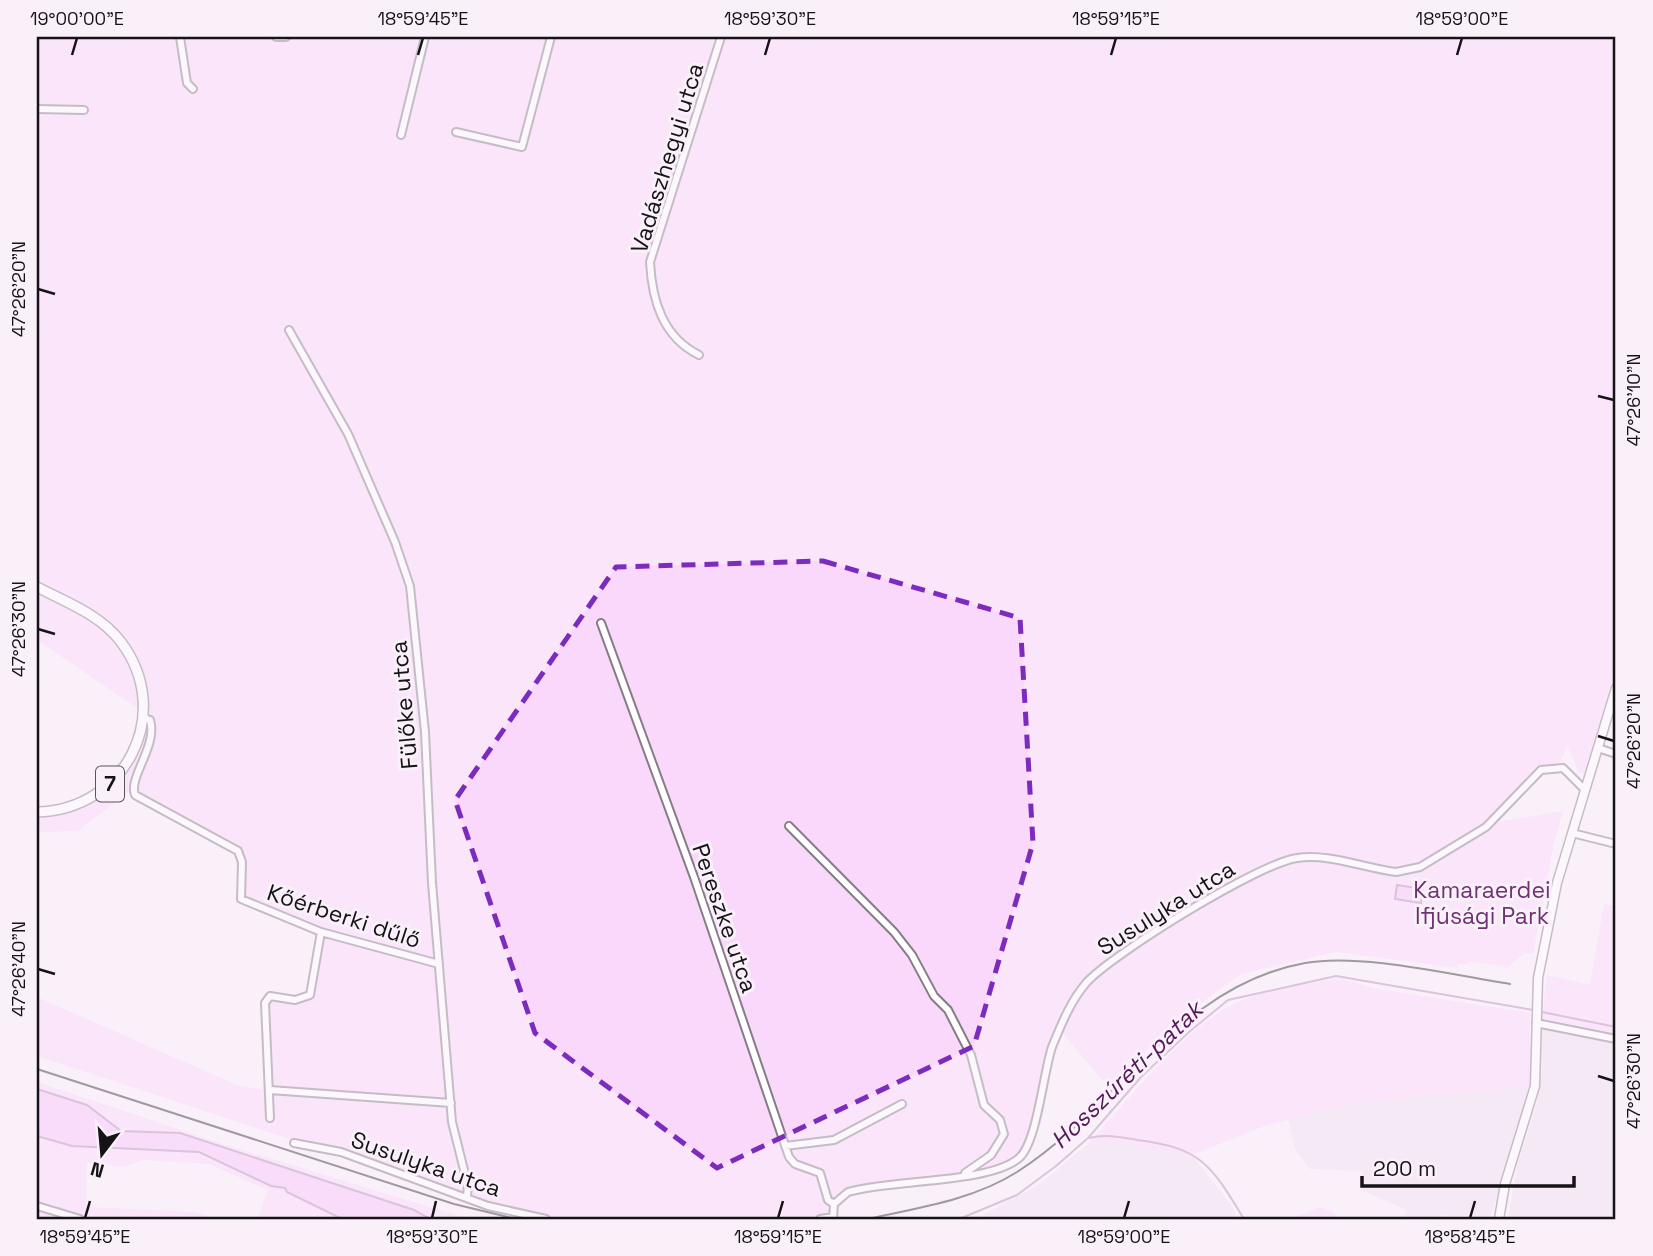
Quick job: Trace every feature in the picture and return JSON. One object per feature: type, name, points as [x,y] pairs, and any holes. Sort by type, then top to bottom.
[{"type":"main road","name":"7","points":[[37,587],[99,621],[121,641],[140,681],[142,717],[133,752],[114,781],[82,802],[66,808],[37,812]]},
{"type":"street","points":[[180,37],[187,83],[193,89]]},
{"type":"street","points":[[401,135],[425,37]]},
{"type":"street","points":[[456,132],[522,147],[551,37]]},
{"type":"street","name":"Vadászhegyi utca","points":[[699,355],[677,341],[665,326],[653,287],[650,262],[721,37]]},
{"type":"street","points":[[37,108],[84,110]]},
{"type":"street","name":"Fülőke utca","points":[[289,330],[348,434],[396,541],[410,586],[426,757],[452,1122],[468,1186],[467,1196]]},
{"type":"street","name":"Pereszke utca","points":[[601,623],[698,890],[785,1146],[795,1164],[820,1173],[828,1200],[834,1204]]},
{"type":"street","points":[[1499,1219],[1505,1184],[1535,1086],[1536,1014],[1549,916],[1616,688]]},
{"type":"street","name":"Kőérberki dűlő","points":[[142,717],[150,720],[152,730],[149,751],[134,784],[135,795],[237,851],[242,862],[239,894],[246,903],[321,932],[439,964]]},
{"type":"street","points":[[1598,748],[1616,754]]},
{"type":"street","name":"Susulyka utca","points":[[834,1204],[843,1195],[855,1190],[1003,1167],[1026,1151],[1060,1028],[1086,983],[1115,958],[1273,864],[1310,857],[1396,872],[1412,870],[1486,827],[1541,770],[1563,768],[1585,790]]},
{"type":"street","points":[[789,826],[894,932],[912,955],[934,996],[948,1010],[965,1044],[984,1105],[1000,1121],[1004,1134],[991,1155],[964,1175]]},
{"type":"street","points":[[1572,833],[1616,844]]},
{"type":"street","points":[[271,1118],[265,1036],[266,999],[275,996],[295,1000],[310,995],[321,932]]},
{"type":"street","points":[[1536,1014],[1616,1039]]},
{"type":"street","points":[[270,1090],[452,1103]]},
{"type":"street","points":[[785,1146],[834,1140],[902,1104]]},
{"type":"street","name":"Susulyka utca","points":[[294,1143],[341,1152],[467,1196],[488,1206],[545,1219]]},
{"type":"street","points":[[820,1219],[833,1218],[834,1204]]},
{"type":"street","points":[[37,1206],[80,1219]]},
{"type":"highlighted area","points":[[823,561],[1020,618],[1033,843],[974,1046],[717,1168],[535,1033],[455,800],[616,567]]},
{"type":"shaded area","points":[[1397,885],[1423,889],[1421,903],[1395,899]]},
{"type":"shaded area","points":[[1542,1018],[1616,1035],[1616,1219],[1508,1219],[1517,1166],[1537,1103],[1542,1068]]},
{"type":"shaded area","points":[[1530,1086],[1490,1219],[1440,1215],[1436,1219],[1403,1219],[1407,1210],[1361,1190],[1363,1171],[1310,1169],[1295,1149],[1288,1119],[1359,1103]]},
{"type":"shaded area","points":[[37,1089],[87,1105],[121,1131],[180,1133],[414,1210],[430,1219],[342,1219],[287,1192],[285,1188],[271,1186],[199,1152],[72,1146],[37,1136]]},
{"type":"shaded area","points":[[1089,1143],[1117,1143],[1192,1155],[1233,1208],[1237,1219],[975,1219],[1037,1186]]},
{"type":"green space","name":"Kamaraerdei Ifjúsági Park","points":[[37,37],[1616,37],[1616,666],[1584,774],[1579,772],[1567,746],[1560,763],[1535,771],[1525,790],[1499,822],[1563,811],[1554,843],[1533,954],[1525,953],[1508,967],[1468,961],[1467,965],[1459,963],[1458,968],[1336,952],[1241,974],[1183,1016],[1108,1087],[1062,1032],[1037,1116],[1022,1152],[1012,1161],[964,1175],[854,1190],[838,1199],[833,1217],[820,1219],[546,1219],[509,1211],[37,1056],[37,997],[239,1086],[270,1090],[266,999],[310,995],[321,932],[241,899],[242,862],[238,851],[142,800],[133,789],[78,831],[37,832],[37,816],[58,815],[77,810],[94,802],[108,790],[132,761],[147,723],[151,722],[143,712],[37,640]]},
{"type":"green space","points":[[1604,904],[1616,906],[1616,1035],[1542,1018],[1547,975],[1590,985]]},
{"type":"green space","points":[[1338,978],[1378,989],[1530,1013],[1530,1086],[1359,1103],[1267,1125],[1192,1155],[1117,1143],[1089,1143],[1159,1065],[1218,1013],[1261,993]]},
{"type":"green space","points":[[37,1082],[207,1139],[469,1219],[430,1219],[414,1210],[180,1133],[121,1131],[87,1105],[37,1089]]},
{"type":"green space","points":[[37,1136],[72,1146],[199,1152],[285,1189],[287,1193],[342,1219],[257,1219],[268,1190],[209,1164],[143,1160],[124,1167],[87,1163],[86,1207],[195,1212],[217,1219],[37,1219]]},
{"type":"green space","points":[[1319,1207],[1332,1211],[1339,1219],[1290,1219]]},
{"type":"waterway","name":"Hosszúréti-patak","points":[[959,1219],[1017,1195],[1056,1166],[1088,1138],[1141,1077],[1228,1000],[1336,976],[1533,1010]]},
{"type":"waterway","name":"Hosszúréti-patak","points":[[1542,1012],[1616,1027]]},
{"type":"waterway","points":[[1089,1138],[1107,1136],[1159,1143],[1191,1154],[1213,1172],[1244,1219]]},
{"type":"tram line","points":[[867,1219],[963,1196],[982,1190],[1017,1172],[1087,1115],[1185,1022],[1221,996],[1260,976],[1305,963],[1352,961],[1407,966],[1510,984]]},
{"type":"tram line","points":[[37,1069],[454,1204],[516,1219]]}]
